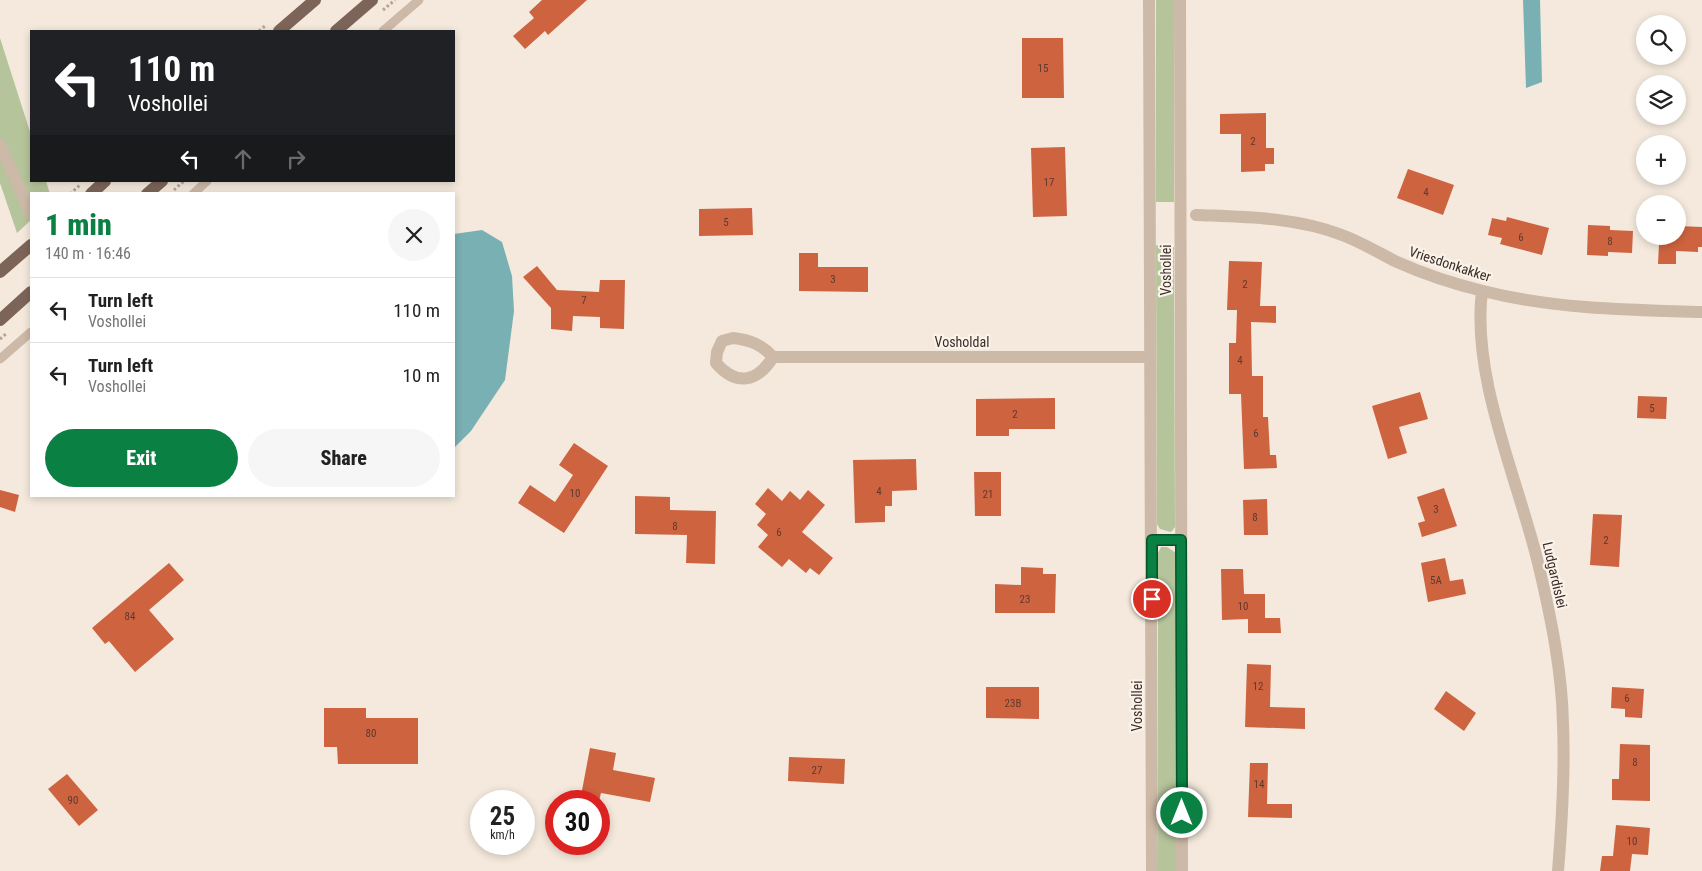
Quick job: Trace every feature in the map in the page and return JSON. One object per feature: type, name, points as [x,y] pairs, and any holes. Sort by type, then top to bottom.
[{"type":"main road","points":[[280,30],[315,0]]},
{"type":"main road","points":[[337,30],[372,0]]},
{"type":"main road","points":[[93,192],[104,182]]},
{"type":"main road","points":[[149,192],[161,182]]},
{"type":"main road","points":[[0,272],[30,246]]},
{"type":"main road","points":[[0,320],[30,293]]},
{"type":"street","name":"Voshollei","points":[[1149,0],[1152,871]]},
{"type":"street","name":"Voshollei","points":[[1180,0],[1182,871]]},
{"type":"street","points":[[0,145],[30,212]]},
{"type":"street","name":"Vriesdonkakker","points":[[1196,216],[1273,219],[1312,226],[1342,235],[1436,277],[1482,291],[1532,302],[1603,309],[1702,312]]},
{"type":"street","name":"Ludgardislei","points":[[1482,291],[1478,318],[1488,380],[1502,438],[1524,508],[1537,558],[1555,645],[1564,722],[1563,795],[1558,871]]},
{"type":"street","name":"Vosholdal","points":[[773,357],[1150,357]]},
{"type":"street","points":[[1152,540],[1181,540]]},
{"type":"lane","points":[[384,30],[419,0]]},
{"type":"lane","points":[[195,192],[207,182]]},
{"type":"lane","points":[[0,359],[30,333]]},
{"type":"path","points":[[172,192],[183,182]]},
{"type":"green space","points":[[1156,0],[1174,0],[1174,202],[1156,202]]},
{"type":"green space","points":[[0,38],[30,132],[30,182],[46,182],[49,192],[30,192],[30,221],[17,233],[0,183]]},
{"type":"green space","points":[[1156,245],[1174,247],[1175,527],[1171,532],[1160,529],[1157,524]]},
{"type":"green space","points":[[1161,547],[1167,547],[1176,553],[1176,871],[1158,871],[1158,553]]},
{"type":"water","points":[[1523,0],[1540,0],[1542,82],[1526,88]]},
{"type":"water","points":[[482,230],[502,242],[512,276],[514,311],[505,380],[471,431],[455,447],[455,234]]},
{"type":"building","points":[[542,0],[587,0],[548,35],[545,31],[525,49],[513,36],[534,18],[529,12]]},
{"type":"building","points":[[1022,38],[1063,38],[1064,98],[1022,98]]},
{"type":"building","points":[[1266,113],[1266,148],[1274,148],[1274,164],[1265,164],[1265,171],[1241,172],[1241,134],[1220,134],[1220,114]]},
{"type":"building","points":[[1065,147],[1067,216],[1033,217],[1031,148]]},
{"type":"building","points":[[1408,169],[1454,185],[1443,215],[1397,198]]},
{"type":"building","points":[[752,208],[753,235],[699,236],[699,209]]},
{"type":"building","points":[[1507,217],[1549,228],[1542,255],[1500,244],[1502,238],[1488,235],[1492,218],[1506,221]]},
{"type":"building","points":[[1588,225],[1610,226],[1610,230],[1633,231],[1632,253],[1608,252],[1608,256],[1587,255]]},
{"type":"building","points":[[1686,226],[1702,227],[1702,247],[1698,247],[1698,252],[1676,251],[1676,264],[1658,264],[1659,245],[1686,245]]},
{"type":"building","points":[[799,253],[818,253],[818,267],[868,267],[868,292],[799,291]]},
{"type":"building","points":[[1229,261],[1262,262],[1260,306],[1276,306],[1276,323],[1251,322],[1252,376],[1263,376],[1263,417],[1268,417],[1270,455],[1276,455],[1277,468],[1244,469],[1241,394],[1229,394],[1229,343],[1236,343],[1237,310],[1227,310]]},
{"type":"building","points":[[537,266],[557,290],[599,292],[600,280],[625,280],[624,329],[600,328],[600,317],[573,316],[572,331],[551,329],[551,308],[523,277]]},
{"type":"building","points":[[1420,392],[1428,419],[1399,427],[1407,453],[1388,459],[1372,406]]},
{"type":"building","points":[[1638,396],[1667,397],[1666,419],[1637,418]]},
{"type":"building","points":[[1055,398],[1055,429],[1009,429],[1009,436],[976,436],[976,399]]},
{"type":"building","points":[[574,443],[608,466],[564,533],[518,503],[530,485],[555,502],[573,475],[559,465]]},
{"type":"building","points":[[916,459],[917,490],[892,491],[892,506],[885,506],[885,522],[855,523],[853,460]]},
{"type":"building","points":[[974,472],[1001,472],[1001,516],[975,516]]},
{"type":"building","points":[[768,488],[782,501],[790,491],[800,500],[808,490],[825,505],[802,532],[833,558],[819,575],[810,568],[806,573],[789,559],[782,567],[758,547],[768,535],[757,525],[766,514],[755,504]]},
{"type":"building","points":[[1444,488],[1457,526],[1422,537],[1418,523],[1425,521],[1417,497]]},
{"type":"building","points":[[0,490],[19,495],[15,512],[0,507]]},
{"type":"building","points":[[635,496],[670,497],[670,510],[716,511],[715,564],[686,563],[687,535],[635,534]]},
{"type":"building","points":[[1267,499],[1268,535],[1244,535],[1243,500]]},
{"type":"building","points":[[1593,514],[1622,515],[1619,567],[1590,565]]},
{"type":"building","points":[[1445,558],[1450,581],[1463,579],[1466,594],[1428,602],[1421,563]]},
{"type":"building","points":[[169,563],[184,580],[149,610],[174,639],[135,672],[109,641],[105,644],[92,628]]},
{"type":"building","points":[[1021,567],[1043,568],[1043,574],[1056,574],[1055,613],[995,613],[995,584],[1021,585]]},
{"type":"building","points":[[1221,569],[1243,569],[1244,594],[1265,594],[1265,618],[1280,618],[1281,633],[1248,633],[1248,619],[1222,620]]},
{"type":"building","points":[[1247,664],[1271,665],[1270,707],[1305,708],[1305,729],[1245,727]]},
{"type":"building","points":[[986,687],[1039,687],[1039,719],[986,718]]},
{"type":"building","points":[[1612,687],[1644,689],[1642,718],[1625,717],[1625,709],[1611,708]]},
{"type":"building","points":[[1446,691],[1476,713],[1464,731],[1434,709]]},
{"type":"building","points":[[324,708],[366,708],[366,718],[418,718],[418,764],[338,764],[337,747],[324,747]]},
{"type":"building","points":[[1620,744],[1650,745],[1650,801],[1612,800],[1612,779],[1619,779]]},
{"type":"building","points":[[590,748],[616,753],[613,770],[655,778],[650,802],[610,795],[610,790],[582,790]]},
{"type":"building","points":[[789,757],[845,759],[844,784],[788,781]]},
{"type":"building","points":[[1250,763],[1268,763],[1267,804],[1292,804],[1292,818],[1248,817]]},
{"type":"building","points":[[67,774],[98,810],[79,826],[48,789]]},
{"type":"building","points":[[1616,825],[1650,828],[1648,855],[1632,854],[1630,871],[1600,871],[1602,856],[1613,856]]},
{"type":"route","points":[[1152,599],[1152,540],[1181,540],[1182,813]]}]
